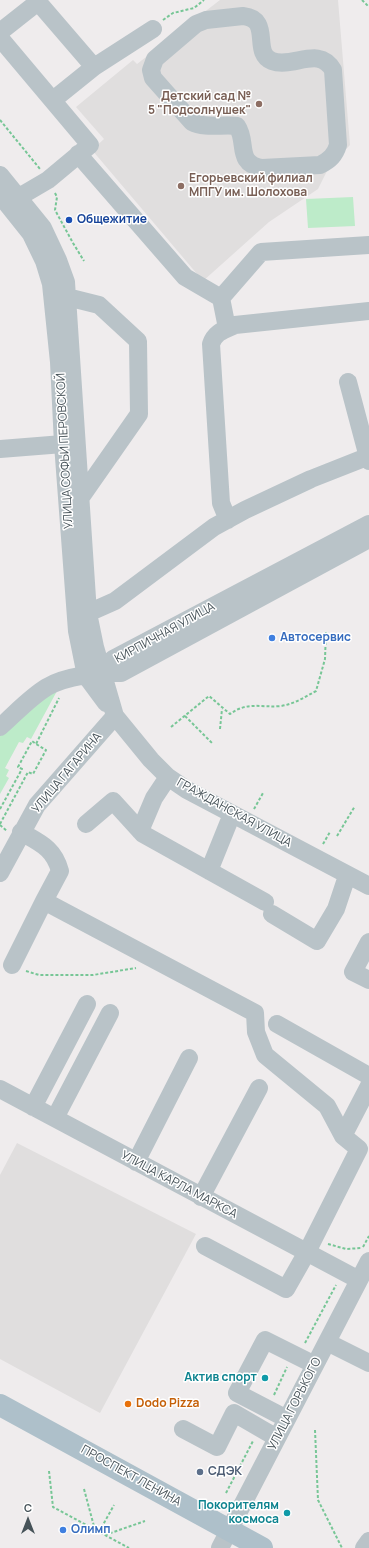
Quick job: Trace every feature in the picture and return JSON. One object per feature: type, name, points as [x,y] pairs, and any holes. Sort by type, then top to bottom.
[{"type":"main road","name":"ПРОСПЕКТ ЛЕНИНА","points":[[0,1405],[227,1542]]},
{"type":"main road","name":"ПРОСПЕКТ ЛЕНИНА","points":[[0,1419],[227,1542],[262,1548]]},
{"type":"street","points":[[0,32],[38,2],[94,67]]},
{"type":"street","points":[[243,16],[251,17],[257,22],[260,30],[263,52],[267,58],[273,61],[281,62],[315,58],[324,59],[330,64],[333,70],[338,135],[336,152],[328,162],[320,165],[262,168],[254,166],[247,160],[243,151],[240,131],[237,126],[198,126],[192,122],[153,78],[151,70],[155,59],[196,24],[206,20],[243,16]]},
{"type":"street","points":[[53,100],[94,67],[153,29]]},
{"type":"street","points":[[0,38],[90,145],[48,180],[7,199]]},
{"type":"street","points":[[137,39],[155,59]]},
{"type":"street","points":[[78,154],[185,277],[221,298],[227,328]]},
{"type":"street","name":"УЛИЦА СОФЬИ ПЕРОВСКОЙ","points":[[0,175],[7,199],[31,234],[44,261],[51,284],[59,362],[63,444],[77,631],[94,674]]},
{"type":"street","name":"УЛИЦА СОФЬИ ПЕРОВСКОЙ","points":[[7,199],[43,228],[53,246],[66,282],[88,613],[95,647],[94,674]]},
{"type":"street","points":[[221,298],[261,252],[369,245]]},
{"type":"street","points":[[67,297],[99,305],[138,341],[139,414],[81,497]]},
{"type":"street","points":[[228,520],[221,503],[210,344],[213,336],[235,325],[369,311]]},
{"type":"street","points":[[88,613],[115,601],[214,527],[311,479],[369,458],[348,382]]},
{"type":"street","points":[[0,449],[63,444]]},
{"type":"street","name":"КИРПИЧНАЯ УЛИЦА","points":[[94,674],[113,659],[369,524]]},
{"type":"street","name":"КИРПИЧНАЯ УЛИЦА","points":[[94,674],[121,673],[369,539]]},
{"type":"street","points":[[0,727],[38,693],[48,687],[67,680],[94,674]]},
{"type":"street","name":"ГРАЖДАНСКАЯ УЛИЦА","points":[[94,674],[114,714],[138,746],[168,777],[187,790],[369,886]]},
{"type":"street","name":"УЛИЦА ГАГАРИНА","points":[[0,873],[37,805],[114,714]]},
{"type":"street","points":[[140,831],[154,798],[168,777]]},
{"type":"street","points":[[86,824],[113,801],[143,834],[209,871],[269,908],[317,941],[336,909],[348,876]]},
{"type":"street","points":[[209,871],[240,817]]},
{"type":"street","points":[[12,966],[60,871],[57,860],[51,851],[21,832]]},
{"type":"street","points":[[44,901],[255,1013],[256,1032],[265,1055],[327,1106],[343,1136],[364,1152],[286,1289],[205,1246]]},
{"type":"street","points":[[369,942],[353,972],[369,980]]},
{"type":"street","points":[[33,1107],[87,1004]]},
{"type":"street","points":[[55,1118],[110,1013]]},
{"type":"street","points":[[277,1024],[369,1076]]},
{"type":"street","points":[[136,1162],[189,1058]]},
{"type":"street","points":[[343,1136],[369,1086]]},
{"type":"street","points":[[202,1197],[259,1088]]},
{"type":"street","name":"УЛИЦА КАРЛА МАРКСА","points":[[0,1089],[202,1197],[310,1246],[358,1280]]},
{"type":"street","name":"УЛИЦА ГОРЬКОГО","points":[[227,1542],[277,1438],[358,1280],[366,1254]]},
{"type":"street","points":[[287,1419],[237,1393],[265,1340],[315,1365]]},
{"type":"street","points":[[326,1342],[369,1363]]},
{"type":"street","points":[[183,1429],[217,1447],[234,1413],[277,1438]]},
{"type":"street","points":[[364,1548],[369,1542]]},
{"type":"path","points":[[153,29],[173,13],[194,8],[204,0]]},
{"type":"path","points":[[362,0],[369,7]]},
{"type":"path","points":[[171,727],[209,696],[222,709],[230,714],[244,706],[283,705],[296,701],[316,691],[325,659],[326,631]]},
{"type":"path","points":[[36,744],[61,694]]},
{"type":"path","points":[[220,729],[222,709]]},
{"type":"path","points":[[185,716],[212,743]]},
{"type":"path","points":[[32,741],[46,750],[33,774],[22,769],[18,767],[32,741]]},
{"type":"path","points":[[0,809],[22,769]]},
{"type":"path","points":[[0,824],[28,772]]},
{"type":"path","points":[[240,817],[263,793]]},
{"type":"path","points":[[337,836],[355,806]]},
{"type":"path","points":[[12,966],[39,976],[93,976],[159,962]]},
{"type":"path","points":[[310,1246],[346,1249],[366,1254]]},
{"type":"path","points":[[267,1409],[339,1279]]},
{"type":"path","points":[[226,1493],[260,1428]]},
{"type":"path","points":[[315,1430],[318,1500],[342,1548]]},
{"type":"path","points":[[49,1471],[53,1507],[129,1548]]},
{"type":"path","points":[[84,1489],[95,1530]]},
{"type":"path","points":[[99,1532],[114,1505]]},
{"type":"path","points":[[104,1535],[145,1521]]},
{"type":"shaded area","name":"Детский сад № 5 \"Подсолнушек\"","points":[[220,0],[338,0],[350,145],[329,167],[318,189],[269,222],[203,281],[92,150],[104,139],[76,107],[133,60],[137,64]]},
{"type":"shaded area","points":[[17,1143],[196,1234],[100,1413],[0,1359],[0,1175]]},
{"type":"green space","points":[[353,197],[355,226],[308,228],[306,199]]},
{"type":"green space","points":[[57,691],[31,739],[27,737],[23,743],[19,742],[5,768],[9,770],[6,776],[9,778],[0,794],[0,735],[42,697]]},
{"type":"place","name":"Детский сад № 5 \"Подсолнушек\"","points":[[259,104]]},
{"type":"place","name":"Егорьевский филиал МПГУ им. Шолохова","points":[[181,186]]},
{"type":"place","name":"Общежитие","points":[[69,220]]},
{"type":"place","name":"Автосервис","points":[[272,638]]},
{"type":"place","name":"Актив спорт","points":[[265,1378]]},
{"type":"place","name":"Dodo Pizza","points":[[128,1404]]},
{"type":"place","name":"СДЭК","points":[[200,1472]]},
{"type":"place","name":"Покорителям космоса","points":[[287,1513]]},
{"type":"place","name":"Олимп","points":[[63,1530]]}]
